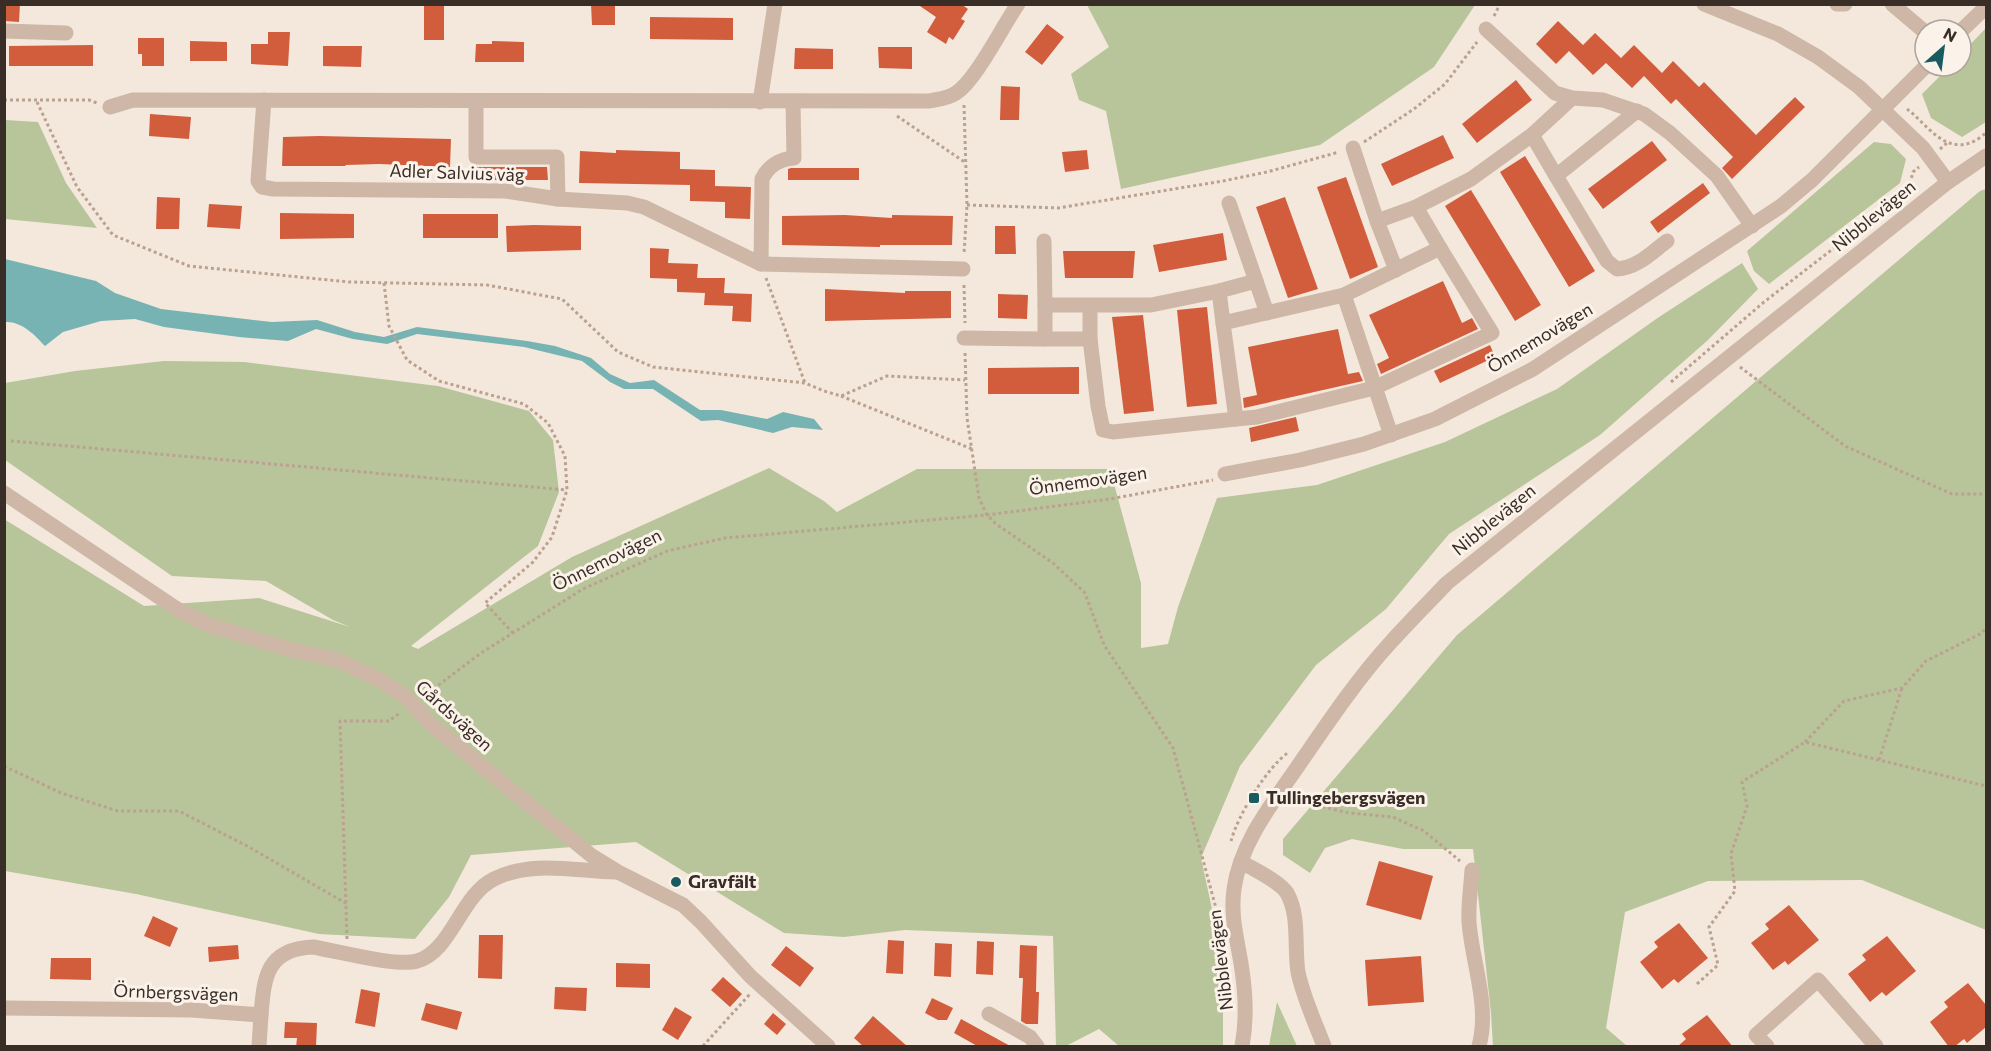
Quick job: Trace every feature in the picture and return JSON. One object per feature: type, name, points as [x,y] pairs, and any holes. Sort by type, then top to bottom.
[{"type":"street","points":[[760,102],[775,4]]},
{"type":"street","points":[[110,107],[133,100],[929,101],[948,98],[970,80],[1018,4]]},
{"type":"street","points":[[1704,4],[1778,33],[1888,104],[1948,182]]},
{"type":"street","points":[[1837,4],[1845,4]]},
{"type":"street","points":[[1892,4],[1913,22]]},
{"type":"street","points":[[1973,19],[1986,7]]},
{"type":"street","points":[[1486,29],[1555,93],[1572,98],[1603,100],[1637,111],[1670,133],[1717,176],[1752,226]]},
{"type":"street","points":[[4,31],[66,33]]},
{"type":"street","name":"Önnemovägen","points":[[1226,474],[1300,460],[1364,444],[1435,418],[1533,369],[1752,226],[1812,180],[1914,78]]},
{"type":"street","points":[[1377,221],[1416,207],[1471,179],[1532,135],[1572,98]]},
{"type":"street","name":"Adler Salvius väg","points":[[264,100],[258,182],[262,187],[273,189],[505,191],[558,200],[627,203],[644,207],[760,264],[963,269]]},
{"type":"street","points":[[476,102],[476,157],[557,157],[558,200]]},
{"type":"street","points":[[760,264],[762,179],[766,170],[778,162],[794,158],[793,102]]},
{"type":"street","points":[[1556,176],[1637,111]]},
{"type":"street","points":[[1532,135],[1606,261],[1617,269],[1626,268],[1636,264],[1667,241]]},
{"type":"street","points":[[1353,148],[1396,270]]},
{"type":"street","name":"Nibblevägen","points":[[1242,1047],[1247,1018],[1242,969],[1227,928],[1241,862],[1259,822],[1337,711],[1389,643],[1447,583],[1948,182],[1986,156]]},
{"type":"street","points":[[1230,202],[1267,313]]},
{"type":"street","points":[[1090,306],[1090,339],[1103,430],[1113,432],[1257,417],[1374,388],[1492,333],[1416,207]]},
{"type":"street","points":[[1044,241],[1045,339]]},
{"type":"street","points":[[1223,323],[1344,295],[1440,249]]},
{"type":"street","points":[[1046,305],[1151,305],[1256,281]]},
{"type":"street","points":[[1219,291],[1236,419]]},
{"type":"street","points":[[1344,295],[1390,435]]},
{"type":"street","points":[[964,338],[1090,339]]},
{"type":"street","name":"Gårdsvägen","points":[[4,493],[177,609],[206,624],[288,649],[337,660],[380,680],[413,705],[433,726],[507,788],[592,856],[682,905],[759,984],[828,1047]]},
{"type":"street","points":[[1241,862],[1286,892],[1293,912],[1298,972],[1324,1047]]},
{"type":"street","name":"Örnbergsvägen","points":[[4,1008],[191,1011],[261,1015],[266,975],[277,958],[288,951],[313,947],[402,963],[418,961],[441,943],[470,901],[492,880],[512,872],[539,867],[618,872]]},
{"type":"street","points":[[1472,870],[1469,921],[1480,980],[1482,1025],[1479,1047]]},
{"type":"street","points":[[1767,1047],[1756,1035],[1818,980],[1876,1047]]},
{"type":"street","points":[[989,1014],[1030,1036],[1037,1047]]},
{"type":"street","points":[[259,1047],[261,1015]]},
{"type":"path","points":[[967,205],[1058,208],[1267,172],[1353,148],[1414,109],[1445,84],[1462,64],[1500,4]]},
{"type":"path","points":[[958,92],[964,105],[966,163],[967,205],[963,269],[965,380],[967,418],[979,498],[987,515],[1002,530],[1053,563],[1085,593],[1104,645],[1173,748],[1227,928]]},
{"type":"path","points":[[4,100],[37,102],[89,100],[110,107]]},
{"type":"path","points":[[37,102],[77,187],[113,236],[189,266],[349,282],[487,285],[562,299],[618,352],[653,367],[805,383],[972,449]]},
{"type":"path","points":[[879,102],[966,163]]},
{"type":"path","points":[[1888,104],[1913,113],[1936,136],[1950,145],[1970,143],[1986,133]]},
{"type":"path","points":[[1665,387],[1764,302],[1908,191],[1914,172]]},
{"type":"path","points":[[760,264],[805,383]]},
{"type":"path","points":[[384,283],[389,327],[407,360],[439,381],[524,404],[548,423],[565,456],[567,490],[552,537],[533,562],[485,603],[513,633]]},
{"type":"path","points":[[1728,359],[1845,446],[1952,494],[1986,494]]},
{"type":"path","points":[[841,396],[887,376],[965,380]]},
{"type":"path","points":[[11,441],[567,490]]},
{"type":"path","name":"Önnemovägen","points":[[347,904],[340,721],[388,721],[413,705],[481,653],[583,589],[667,551],[725,538],[987,515],[1110,499],[1212,481],[1226,474]]},
{"type":"path","points":[[1878,760],[1902,688],[1926,661],[1982,633],[1986,627]]},
{"type":"path","points":[[1697,984],[1718,965],[1709,927],[1735,891],[1731,855],[1747,806],[1742,782],[1805,742],[1844,701],[1902,688]]},
{"type":"path","points":[[1805,742],[1986,786]]},
{"type":"path","points":[[1230,845],[1235,827],[1253,796],[1280,758],[1289,751]]},
{"type":"path","points":[[4,766],[61,793],[118,811],[179,811],[249,847],[347,904],[347,953]]},
{"type":"path","points":[[1277,796],[1349,813],[1393,818],[1424,831],[1472,870]]},
{"type":"path","points":[[1219,897],[1227,928]]},
{"type":"path","points":[[703,1047],[759,984]]},
{"type":"green space","points":[[1087,5],[1475,5],[1434,67],[1320,145],[1121,189],[1106,111],[1079,100],[1071,74],[1109,47]]},
{"type":"green space","points":[[1986,28],[1986,122],[1962,137],[1931,118],[1922,94],[1938,78],[1973,78],[1973,42]]},
{"type":"green space","points":[[5,120],[38,122],[66,183],[97,228],[5,219]]},
{"type":"green space","points":[[1874,142],[1891,144],[1906,159],[1900,183],[1769,284],[1754,271],[1747,251]]},
{"type":"green space","points":[[1986,189],[1986,930],[1862,880],[1708,881],[1625,912],[1606,1028],[1627,1046],[1493,1046],[1473,849],[1403,849],[1352,839],[1325,848],[1310,873],[1283,855],[1283,839],[1457,635],[1980,191]]},
{"type":"green space","points":[[1742,263],[1758,289],[1708,340],[1600,435],[1449,534],[1386,609],[1316,665],[1240,766],[1201,858],[1223,960],[1223,1046],[1119,1046],[1099,1029],[1066,1046],[1056,1046],[1053,936],[905,930],[844,937],[784,933],[636,842],[471,855],[449,897],[415,939],[319,934],[136,894],[5,871],[4,519],[144,606],[259,598],[350,627],[333,620],[266,581],[172,576],[5,460],[5,383],[75,371],[164,361],[244,362],[438,386],[529,411],[553,440],[559,492],[538,546],[411,646],[418,649],[572,557],[769,468],[824,501],[837,512],[917,469],[1110,469],[1141,583],[1141,648],[1168,644],[1178,607],[1217,498],[1317,485],[1445,442],[1557,389],[1659,317]]},
{"type":"green space","points":[[1277,1002],[1297,1046],[1269,1046]]},
{"type":"water","points":[[5,259],[96,281],[115,293],[161,309],[272,322],[317,320],[355,332],[384,337],[417,327],[555,346],[591,358],[610,374],[630,383],[654,380],[700,410],[721,410],[767,419],[783,412],[814,419],[823,430],[792,427],[773,433],[718,420],[701,421],[653,389],[624,389],[610,382],[582,361],[524,347],[417,334],[387,344],[353,339],[316,329],[288,341],[164,327],[135,319],[101,321],[63,332],[45,346],[22,326],[5,322]]},
{"type":"building","points":[[4,4],[20,4],[19,22],[4,21]]},
{"type":"building","points":[[591,4],[615,4],[615,25],[592,25]]},
{"type":"building","points":[[917,4],[961,4],[968,9],[961,19],[965,21],[953,40],[949,37],[946,44],[927,32],[936,17]]},
{"type":"building","points":[[424,6],[444,6],[444,40],[424,40]]},
{"type":"building","points":[[650,17],[733,18],[733,40],[650,39]]},
{"type":"building","points":[[1558,21],[1583,45],[1595,33],[1621,58],[1634,45],[1662,73],[1673,61],[1699,87],[1704,82],[1756,135],[1795,97],[1805,107],[1732,179],[1722,168],[1733,157],[1676,99],[1671,104],[1644,76],[1632,88],[1606,63],[1593,75],[1569,51],[1556,64],[1536,44]]},
{"type":"building","points":[[1047,24],[1064,37],[1042,65],[1025,52]]},
{"type":"building","points":[[268,32],[290,32],[288,66],[251,64],[251,44],[268,44]]},
{"type":"building","points":[[138,38],[164,38],[164,66],[142,66],[142,54],[138,54]]},
{"type":"building","points":[[190,41],[227,42],[227,61],[190,61]]},
{"type":"building","points":[[492,41],[524,42],[524,62],[475,62],[476,44],[492,44]]},
{"type":"building","points":[[93,45],[93,66],[9,66],[9,46]]},
{"type":"building","points":[[323,46],[362,46],[361,67],[323,66]]},
{"type":"building","points":[[878,47],[912,47],[912,69],[879,68]]},
{"type":"building","points":[[795,48],[833,49],[833,69],[794,69]]},
{"type":"building","points":[[1516,80],[1532,100],[1477,143],[1462,124]]},
{"type":"building","points":[[1001,86],[1020,87],[1019,120],[1000,120]]},
{"type":"building","points":[[150,114],[191,117],[189,139],[149,136]]},
{"type":"building","points":[[1443,135],[1454,158],[1392,186],[1381,164]]},
{"type":"building","points":[[283,137],[451,139],[450,167],[379,164],[282,166]]},
{"type":"building","points":[[1652,141],[1667,160],[1603,209],[1588,189]]},
{"type":"building","points":[[616,150],[680,152],[680,169],[715,170],[715,186],[751,187],[750,219],[725,218],[725,202],[690,201],[690,185],[579,183],[580,151],[616,153]]},
{"type":"building","points":[[1087,150],[1089,169],[1065,172],[1062,152]]},
{"type":"building","points":[[1525,156],[1595,271],[1569,287],[1500,172]]},
{"type":"building","points":[[476,167],[547,167],[548,180],[476,180]]},
{"type":"building","points":[[859,168],[859,180],[788,180],[788,169]]},
{"type":"building","points":[[1346,177],[1378,267],[1350,279],[1317,187]]},
{"type":"building","points":[[1703,183],[1710,193],[1658,233],[1650,222]]},
{"type":"building","points":[[1471,190],[1541,305],[1515,321],[1445,206]]},
{"type":"building","points":[[157,197],[180,198],[179,229],[156,229]]},
{"type":"building","points":[[1285,197],[1318,289],[1288,298],[1256,207]]},
{"type":"building","points":[[209,204],[242,206],[240,229],[207,227]]},
{"type":"building","points":[[280,213],[354,214],[354,238],[280,239]]},
{"type":"building","points":[[423,214],[498,214],[498,238],[423,238]]},
{"type":"building","points":[[845,215],[892,218],[892,215],[953,216],[952,245],[880,245],[880,247],[782,245],[782,216]]},
{"type":"building","points":[[506,226],[581,226],[581,250],[507,252]]},
{"type":"building","points":[[995,226],[1015,226],[1016,254],[995,254]]},
{"type":"building","points":[[1223,233],[1227,260],[1159,272],[1153,245]]},
{"type":"building","points":[[650,248],[669,249],[668,263],[698,264],[697,278],[725,278],[724,293],[752,294],[751,322],[732,321],[733,306],[704,305],[705,293],[677,292],[677,279],[650,278]]},
{"type":"building","points":[[1063,251],[1135,251],[1133,278],[1065,278]]},
{"type":"building","points":[[1443,281],[1462,323],[1472,318],[1478,329],[1381,374],[1377,364],[1389,358],[1369,315]]},
{"type":"building","points":[[825,289],[905,293],[905,291],[951,291],[951,318],[825,321]]},
{"type":"building","points":[[998,294],[1028,295],[1027,319],[998,318]]},
{"type":"building","points":[[1207,307],[1217,404],[1187,407],[1177,310]]},
{"type":"building","points":[[1143,315],[1154,411],[1124,414],[1112,317]]},
{"type":"building","points":[[1338,329],[1348,374],[1359,372],[1363,381],[1244,408],[1243,398],[1257,395],[1248,347]]},
{"type":"building","points":[[1490,345],[1495,357],[1440,383],[1434,371]]},
{"type":"building","points":[[1079,367],[1079,394],[988,394],[988,368]]},
{"type":"building","points":[[1296,417],[1299,431],[1251,442],[1249,428]]},
{"type":"building","points":[[1379,861],[1433,876],[1421,920],[1366,905]]},
{"type":"building","points":[[1789,905],[1819,940],[1788,965],[1785,961],[1773,970],[1751,943],[1769,929],[1765,924]]},
{"type":"building","points":[[153,916],[178,928],[170,947],[144,936]]},
{"type":"building","points":[[1679,923],[1708,958],[1678,983],[1674,979],[1662,989],[1640,962],[1658,947],[1654,942]]},
{"type":"building","points":[[479,935],[503,935],[502,979],[478,978]]},
{"type":"building","points":[[1887,936],[1916,971],[1886,996],[1882,992],[1870,1002],[1848,974],[1866,960],[1862,955]]},
{"type":"building","points":[[888,940],[904,941],[903,974],[886,973]]},
{"type":"building","points":[[977,941],[994,942],[993,975],[976,974]]},
{"type":"building","points":[[935,943],[952,944],[951,977],[934,976]]},
{"type":"building","points":[[238,945],[239,959],[209,962],[208,947]]},
{"type":"building","points":[[1020,945],[1037,946],[1038,1024],[1026,1024],[1021,1021],[1023,978],[1019,978]]},
{"type":"building","points":[[786,946],[814,968],[800,987],[771,965]]},
{"type":"building","points":[[1421,956],[1424,1002],[1368,1006],[1365,960]]},
{"type":"building","points":[[51,958],[91,958],[91,980],[50,979]]},
{"type":"building","points":[[616,963],[650,964],[650,988],[616,987]]},
{"type":"building","points":[[723,977],[742,994],[730,1007],[711,990]]},
{"type":"building","points":[[1968,983],[1986,1005],[1986,1027],[1967,1043],[1964,1039],[1954,1047],[1949,1047],[1930,1022],[1948,1007],[1944,1002]]},
{"type":"building","points":[[555,987],[587,988],[586,1011],[554,1009]]},
{"type":"building","points":[[361,989],[380,993],[375,1027],[355,1023]]},
{"type":"building","points":[[932,998],[953,1008],[947,1020],[938,1020],[925,1013]]},
{"type":"building","points":[[426,1003],[462,1012],[457,1030],[421,1020]]},
{"type":"building","points":[[675,1007],[692,1017],[678,1040],[662,1030]]},
{"type":"building","points":[[773,1013],[786,1024],[777,1035],[764,1024]]},
{"type":"building","points":[[1707,1015],[1733,1047],[1677,1047],[1686,1039],[1682,1034]]},
{"type":"building","points":[[873,1016],[908,1047],[864,1047],[854,1038]]},
{"type":"building","points":[[961,1019],[1012,1047],[979,1047],[954,1033]]},
{"type":"building","points":[[285,1022],[317,1023],[316,1047],[296,1047],[297,1038],[284,1038]]},
{"type":"place","name":"Tullingebergsvägen","points":[[1254,798]]},
{"type":"place","name":"Gravfält","points":[[676,882]]}]
